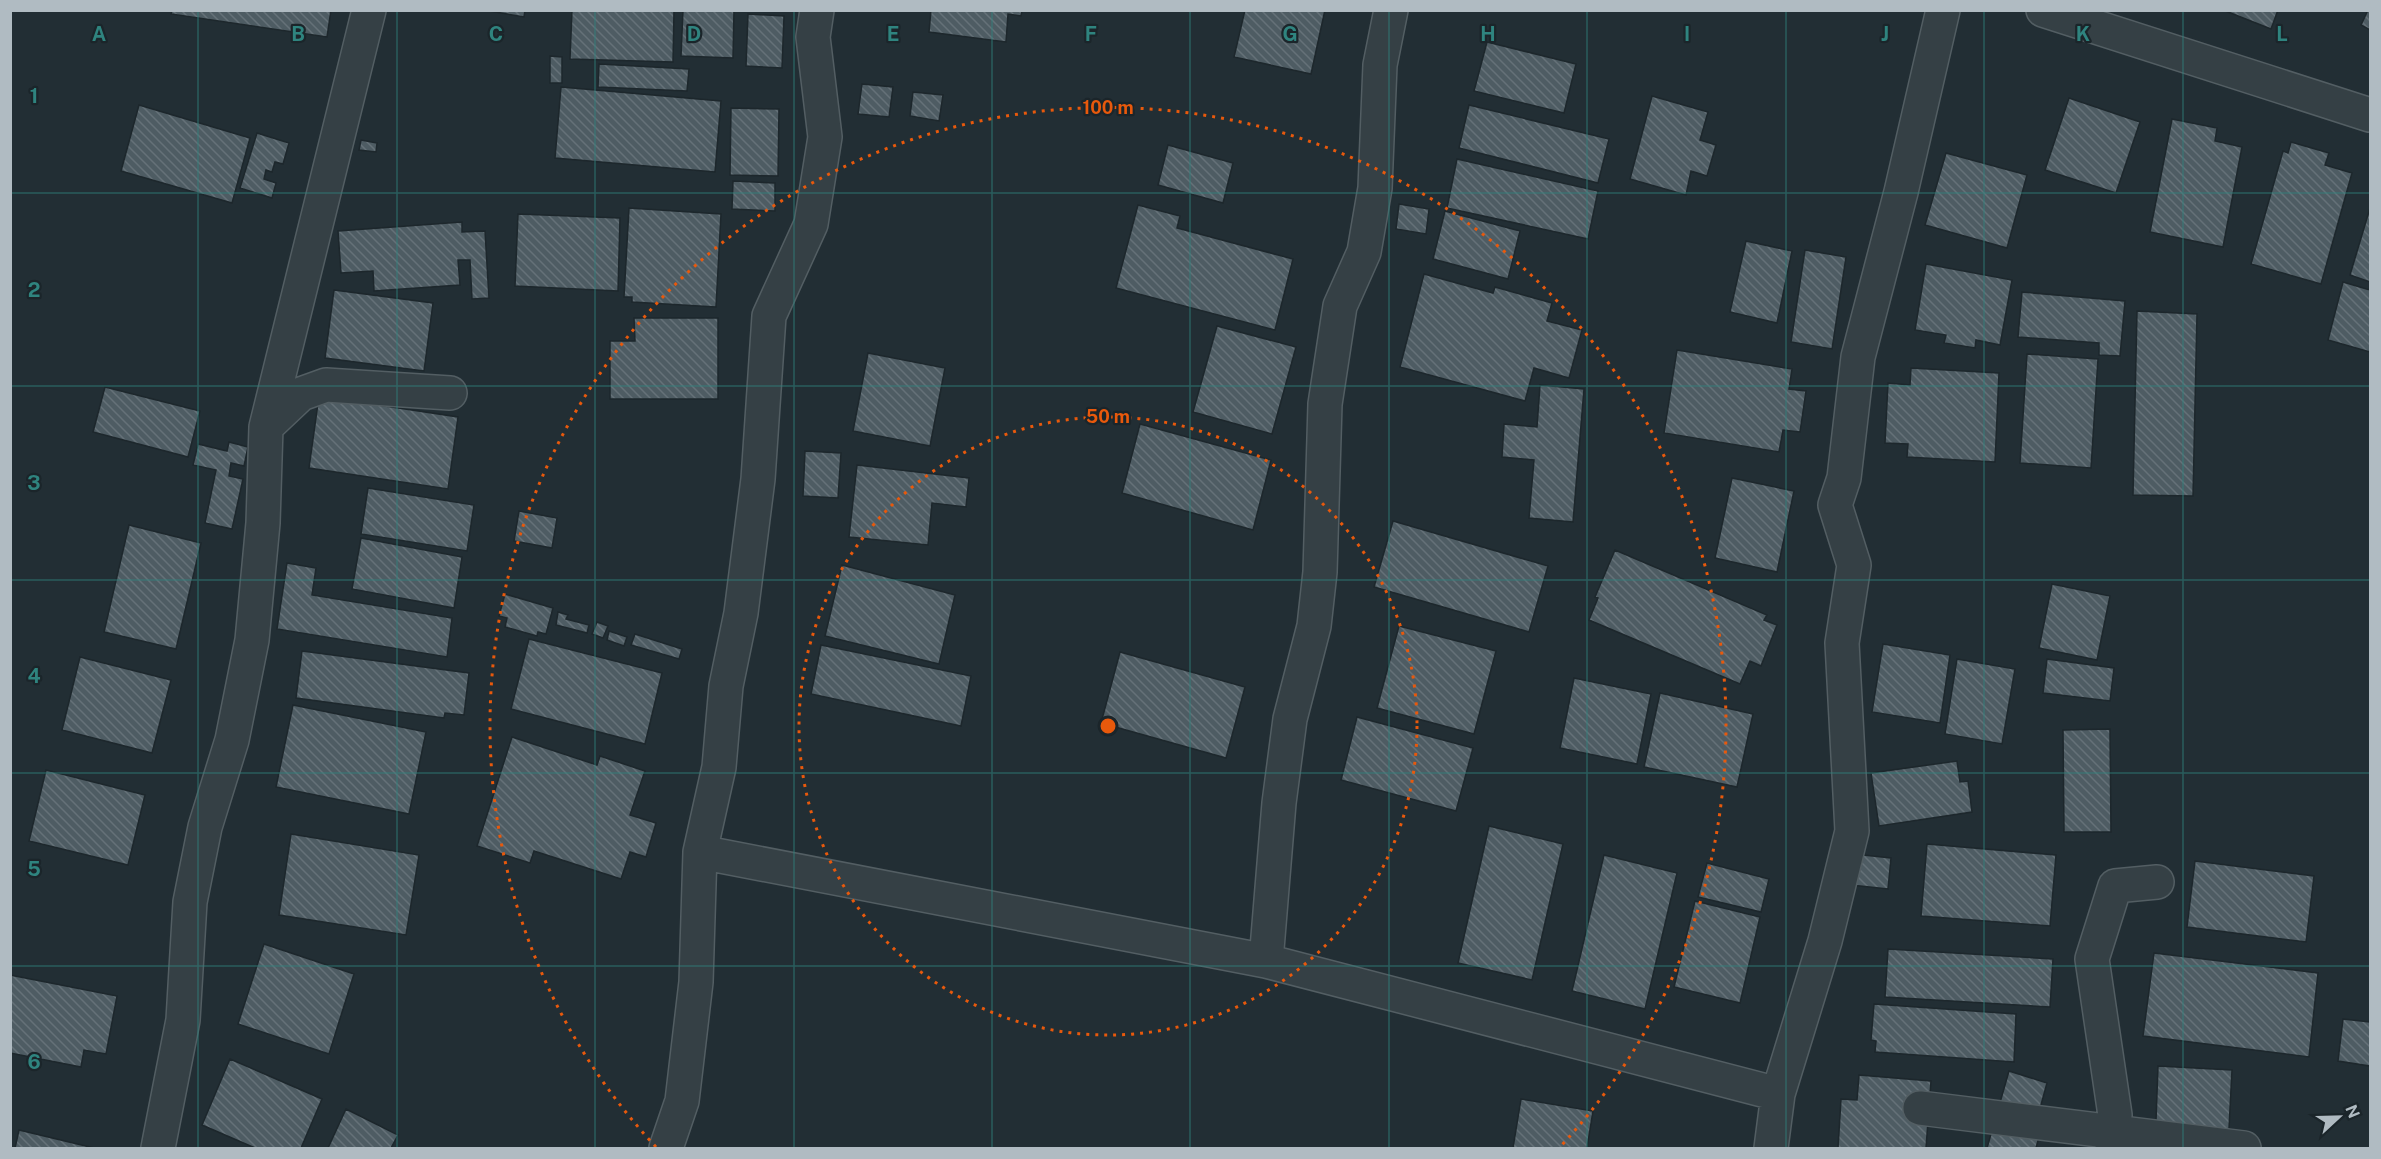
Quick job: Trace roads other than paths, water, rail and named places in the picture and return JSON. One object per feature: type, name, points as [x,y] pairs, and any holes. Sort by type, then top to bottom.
[{"type":"street","points":[[158,1149],[183,1020],[190,902],[205,827],[232,740],[252,640],[263,523],[266,427],[369,10]]},
{"type":"street","points":[[666,1149],[681,1101],[696,982],[700,852],[719,767],[726,686],[741,614],[757,490],[768,316],[811,224],[825,137],[813,37],[817,10]]},
{"type":"street","points":[[1266,961],[1279,803],[1290,719],[1314,626],[1320,572],[1325,404],[1340,306],[1364,252],[1375,188],[1380,65],[1391,10]]},
{"type":"street","points":[[1772,1149],[1778,1094],[1825,940],[1852,831],[1842,643],[1854,565],[1835,505],[1844,478],[1858,357],[1901,192],[1943,10]]},
{"type":"street","points":[[2043,10],[2370,115]]},
{"type":"street","points":[[266,427],[301,394],[326,385],[450,393]]},
{"type":"street","points":[[700,852],[1266,961],[1778,1094]]},
{"type":"street","points":[[2112,1149],[2115,1115],[2092,959],[2115,886],[2157,882]]},
{"type":"street","points":[[1920,1108],[2244,1149]]}]
